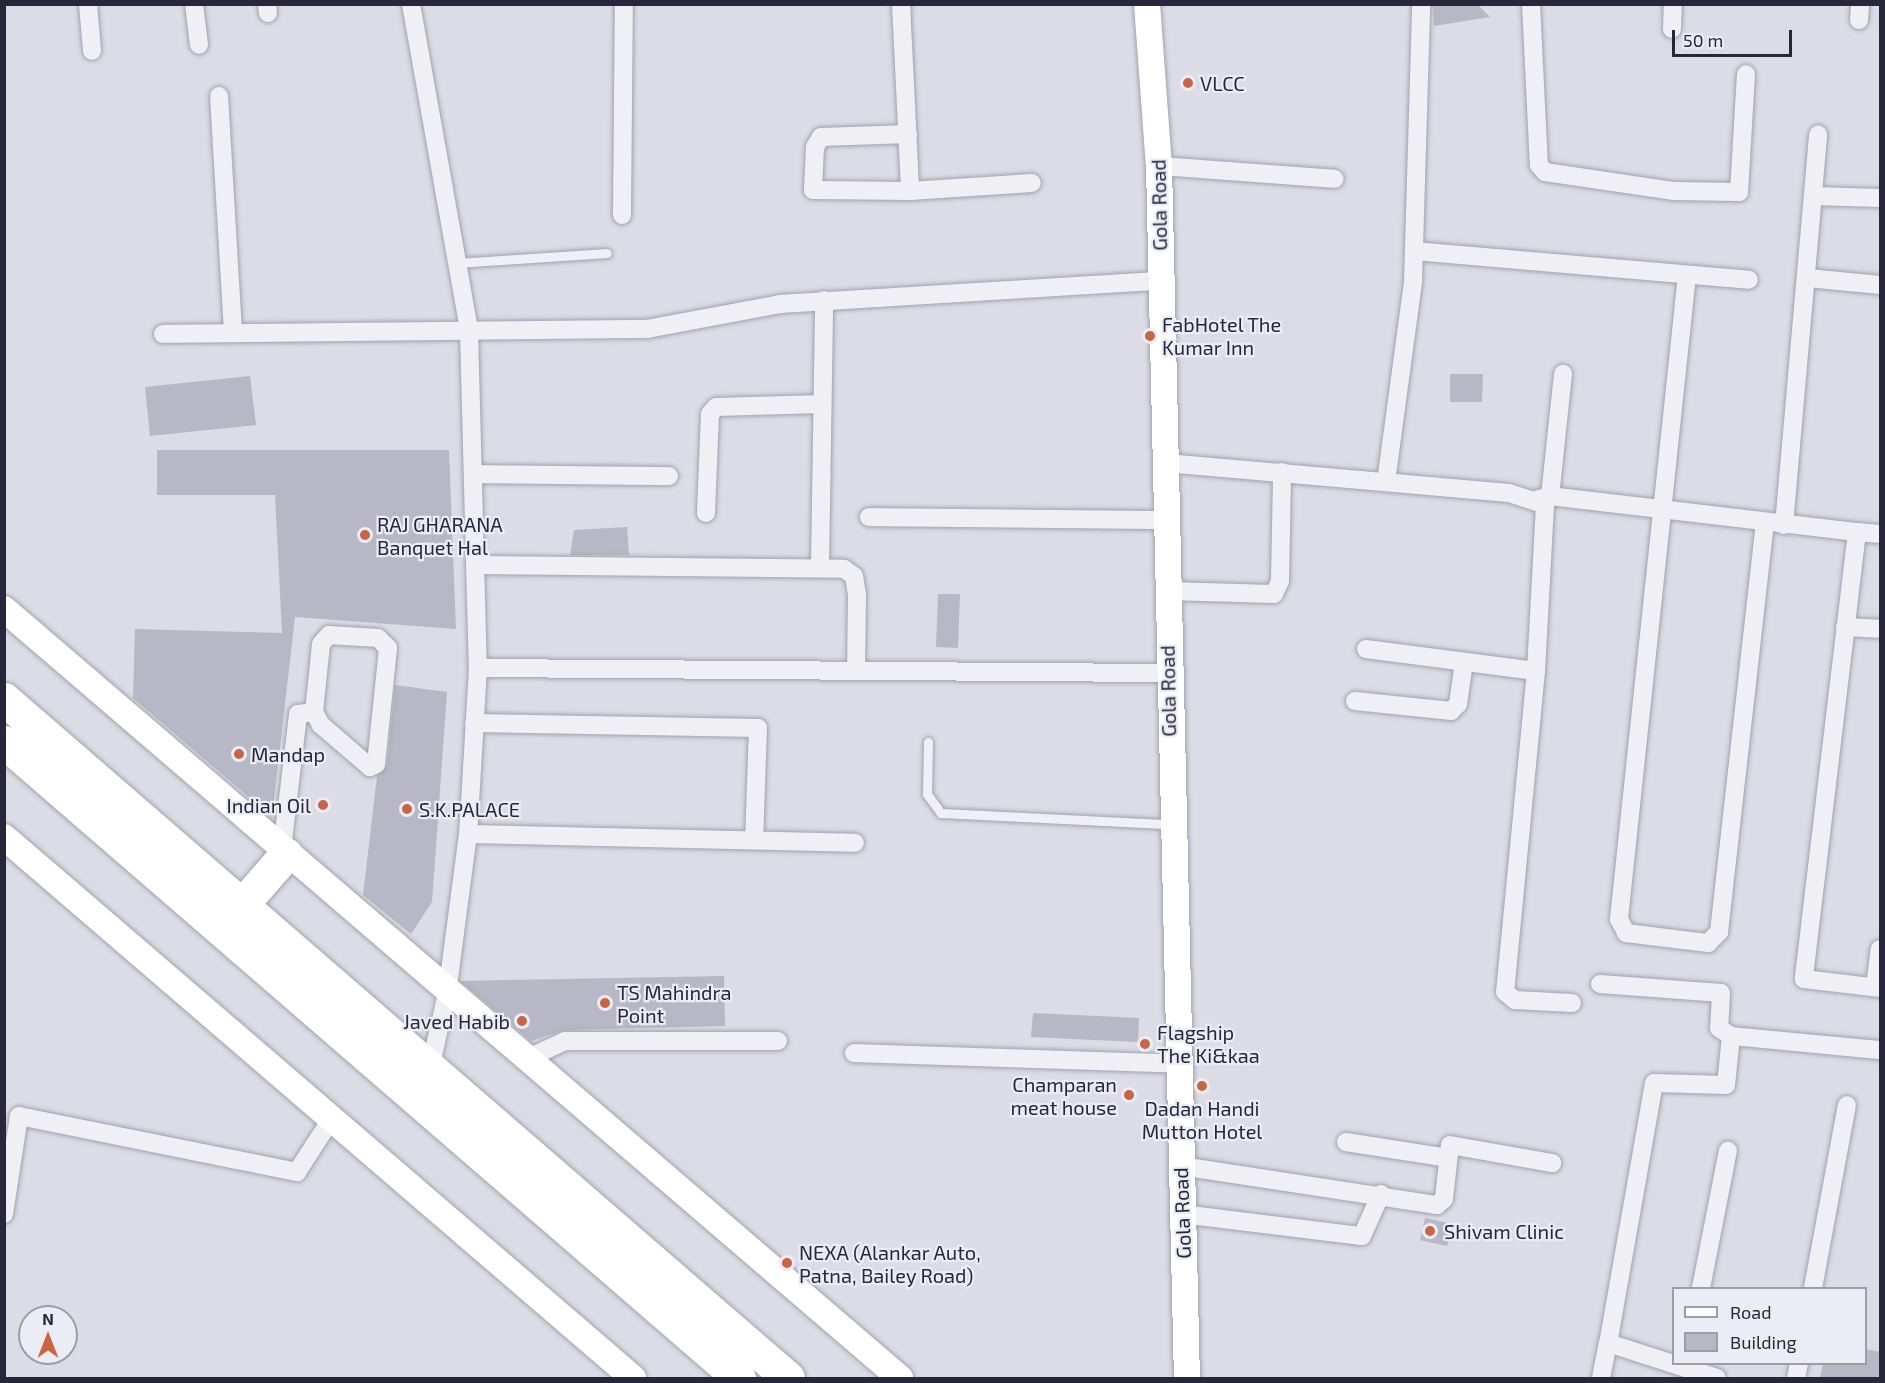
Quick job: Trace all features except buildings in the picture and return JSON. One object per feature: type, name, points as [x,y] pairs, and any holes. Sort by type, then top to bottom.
[{"type":"highway","points":[[4,699],[240,907],[422,1082],[739,1378]]},
{"type":"highway","points":[[4,742],[788,1378]]},
{"type":"highway","points":[[240,907],[284,851]]},
{"type":"street","points":[[88,4],[92,51]]},
{"type":"street","points":[[194,4],[199,45]]},
{"type":"street","points":[[411,4],[468,328],[478,669],[468,834],[447,993],[422,1082]]},
{"type":"street","points":[[622,215],[624,4]]},
{"type":"street","points":[[901,4],[910,191]]},
{"type":"street","name":"Gola Road","points":[[1147,4],[1159,166],[1169,520],[1167,673],[1170,824],[1187,1378]]},
{"type":"street","points":[[1386,482],[1414,251],[1421,4]]},
{"type":"street","points":[[1531,4],[1539,165],[1545,172],[1673,191],[1740,192],[1746,74]]},
{"type":"street","points":[[1672,29],[1673,4]]},
{"type":"street","points":[[219,96],[233,332]]},
{"type":"street","points":[[908,134],[821,137],[814,147],[812,185],[816,193],[910,191],[1032,183]]},
{"type":"street","points":[[1784,525],[1808,278],[1818,134]]},
{"type":"street","points":[[1159,166],[1335,179]]},
{"type":"street","points":[[1814,196],[1881,198]]},
{"type":"street","points":[[1414,251],[1749,280]]},
{"type":"street","points":[[1687,275],[1665,514],[1620,924],[1626,933],[1708,943],[1719,932],[1765,523]]},
{"type":"street","points":[[1808,278],[1881,285]]},
{"type":"street","points":[[163,334],[468,328],[665,328],[762,307],[824,300],[1161,281]]},
{"type":"street","points":[[820,566],[824,300]]},
{"type":"street","points":[[1563,374],[1545,498],[1547,525],[1536,671],[1504,992],[1515,1000],[1572,1003]]},
{"type":"street","points":[[706,513],[710,414],[716,407],[822,404]]},
{"type":"street","points":[[1166,463],[1386,482],[1545,498],[1665,514],[1881,534]]},
{"type":"street","points":[[1168,591],[1274,594],[1280,581],[1282,472]]},
{"type":"street","points":[[474,474],[669,476]]},
{"type":"street","points":[[869,517],[1169,520]]},
{"type":"street","points":[[1857,532],[1804,979],[1878,988],[1881,949]]},
{"type":"street","points":[[476,565],[820,566],[844,568],[854,576],[856,671]]},
{"type":"street","points":[[4,609],[524,1060],[900,1378]]},
{"type":"street","points":[[1845,627],[1881,629]]},
{"type":"street","points":[[324,639],[383,642],[388,648],[376,764],[370,767],[314,712],[324,639]]},
{"type":"street","points":[[1366,649],[1536,671]]},
{"type":"street","points":[[1355,701],[1451,711],[1458,704],[1464,662]]},
{"type":"street","points":[[478,669],[1167,673]]},
{"type":"street","points":[[284,851],[298,714],[314,712]]},
{"type":"street","points":[[474,723],[758,728],[754,840]]},
{"type":"street","points":[[468,834],[855,843]]},
{"type":"street","points":[[4,837],[633,1378]]},
{"type":"street","points":[[1600,984],[1721,993],[1719,1028],[1731,1036],[1881,1050]]},
{"type":"street","points":[[1601,1378],[1654,1083],[1726,1085],[1731,1036]]},
{"type":"street","points":[[524,1060],[565,1041],[778,1041]]},
{"type":"street","points":[[854,1053],[1179,1064]]},
{"type":"street","points":[[1813,1287],[1847,1105]]},
{"type":"street","points":[[4,1214],[19,1116],[297,1172],[332,1118]]},
{"type":"street","points":[[1346,1142],[1448,1158]]},
{"type":"street","points":[[1181,1166],[1382,1194],[1437,1205],[1444,1199],[1450,1145],[1552,1162]]},
{"type":"street","points":[[1701,1287],[1728,1151]]},
{"type":"street","points":[[1182,1214],[1362,1236],[1382,1194]]},
{"type":"street","points":[[1608,1343],[1672,1362]]},
{"type":"street","points":[[1686,1366],[1717,1378]]},
{"type":"lane","points":[[457,263],[607,253]]},
{"type":"lane","points":[[928,742],[927,794],[942,813],[1170,824]]},
{"type":"place","name":"VLCC","points":[[1188,83]]},
{"type":"place","name":"FabHotel The Kumar Inn","points":[[1150,336]]},
{"type":"place","name":"RAJ GHARANA Banquet Hal","points":[[365,535]]},
{"type":"place","name":"Mandap","points":[[239,754]]},
{"type":"place","name":"Indian Oil","points":[[323,805]]},
{"type":"place","name":"S.K.PALACE","points":[[407,809]]},
{"type":"place","name":"TS Mahindra Point","points":[[605,1003]]},
{"type":"place","name":"Javed Habib","points":[[522,1021]]},
{"type":"place","name":"Flagship The Ki&kaa","points":[[1145,1044]]},
{"type":"place","name":"Dadan Handi Mutton Hotel","points":[[1202,1086]]},
{"type":"place","name":"Champaran meat house","points":[[1129,1095]]},
{"type":"place","name":"Shivam Clinic","points":[[1430,1231]]},
{"type":"place","name":"NEXA (Alankar Auto, Patna, Bailey Road)","points":[[787,1263]]}]
